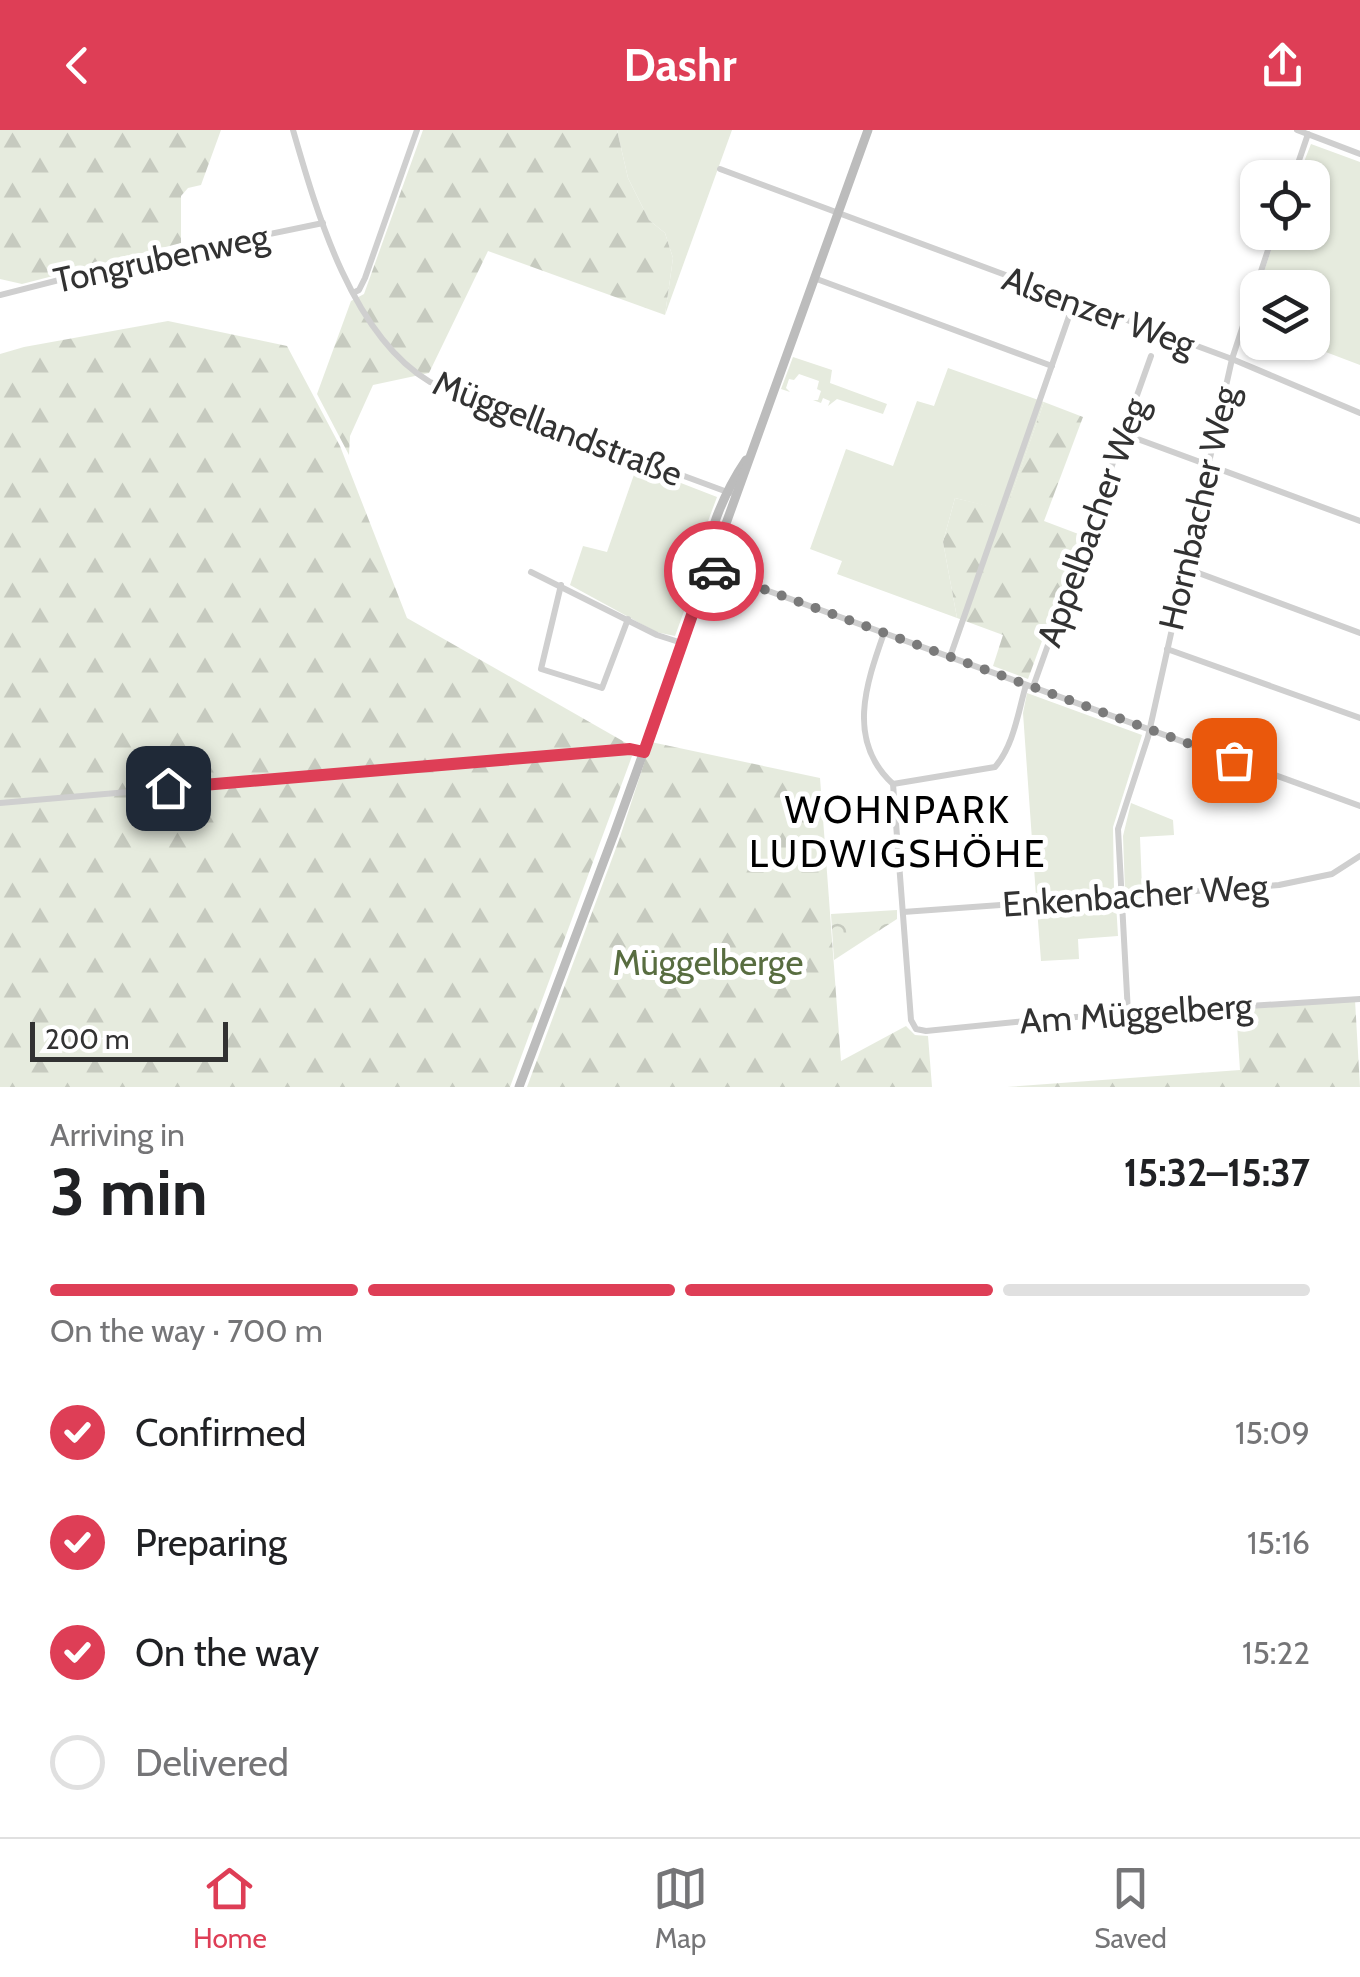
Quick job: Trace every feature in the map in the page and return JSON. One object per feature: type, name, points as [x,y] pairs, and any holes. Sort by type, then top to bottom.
[{"type":"main road","points":[[519,1087],[644,752],[732,493],[750,454],[867,131]]},
{"type":"street","name":"Müggellandstraße","points":[[292,130],[323,223],[354,292],[392,354],[430,382],[732,493]]},
{"type":"street","points":[[354,292],[360,290],[365,278],[417,130]]},
{"type":"street","points":[[1297,130],[1360,154]]},
{"type":"street","points":[[1299,160],[1308,134]]},
{"type":"street","name":"Alsenzer Weg","points":[[720,168],[1232,360],[1360,413]]},
{"type":"street","name":"Tongrubenweg","points":[[0,295],[118,265],[323,223]]},
{"type":"street","name":"Hornbacher Weg","points":[[1128,1013],[1120,896],[1120,819],[1140,768],[1232,360],[1268,250]]},
{"type":"street","points":[[814,278],[1052,366]]},
{"type":"street","points":[[950,657],[1074,302]]},
{"type":"street","name":"Appelbacher Weg","points":[[892,784],[996,768],[1003,758],[1151,356]]},
{"type":"street","points":[[1124,434],[1360,521]]},
{"type":"street","points":[[706,568],[1360,806]]},
{"type":"street","points":[[1185,568],[1360,633]]},
{"type":"street","points":[[531,572],[657,636],[682,643]]},
{"type":"street","points":[[561,585],[541,669],[602,688],[628,619]]},
{"type":"street","points":[[884,633],[866,684],[864,723],[872,757],[892,784],[903,912]]},
{"type":"street","points":[[1167,649],[1360,718]]},
{"type":"street","points":[[0,803],[630,749],[644,752]]},
{"type":"street","name":"Enkenbacher Weg","points":[[903,912],[1300,882],[1346,868],[1360,856]]},
{"type":"street","name":"Am Müggelberg","points":[[903,912],[914,1027],[926,1031],[1360,998]]},
{"type":"green space","points":[[0,130],[221,130],[201,185],[188,188],[181,196],[181,243],[22,284],[0,279]]},
{"type":"green space","points":[[423,130],[617,130],[628,178],[649,220],[665,233],[673,258],[665,315],[488,251],[429,373],[373,385],[350,436],[349,455],[317,394],[351,301],[364,294]]},
{"type":"green space","points":[[617,130],[732,130],[665,315],[673,258],[665,233],[649,220],[628,178]]},
{"type":"green space","points":[[1311,144],[1360,162],[1360,365],[1330,354],[1330,270],[1264,270],[1271,250],[1330,250],[1330,160],[1305,160]]},
{"type":"green space","points":[[168,321],[287,346],[340,446],[407,618],[635,748],[510,1087],[0,1087],[0,354]]},
{"type":"green space","points":[[793,357],[832,370],[830,383],[887,404],[883,414],[837,399],[828,406],[830,401],[823,398],[821,403],[813,400],[818,400],[821,391],[817,389],[819,381],[799,374],[794,380],[789,379],[786,388],[790,392],[781,389]]},
{"type":"green space","points":[[948,368],[1044,402],[1006,511],[955,498],[943,542],[957,618],[837,574],[842,561],[810,549],[846,449],[893,466],[917,401],[934,406]]},
{"type":"green space","points":[[1044,402],[1083,417],[1044,521],[1081,535],[1028,679],[993,666],[1003,635],[957,618],[943,542],[955,498],[1006,510]]},
{"type":"green space","points":[[637,466],[717,497],[694,559],[694,584],[675,636],[656,632],[570,585],[583,546],[607,552]]},
{"type":"green space","points":[[1027,693],[1142,735],[1113,827],[1114,890],[1036,896],[1023,713]]},
{"type":"green space","name":"Müggelberge","points":[[651,742],[820,778],[841,1061],[906,1026],[915,1035],[928,1036],[932,1087],[527,1087],[619,840]]},
{"type":"green space","points":[[1131,803],[1173,820],[1174,835],[1140,837],[1142,888],[1125,890],[1123,836]]},
{"type":"green space","points":[[1116,903],[1118,936],[1078,939],[1079,959],[1041,961],[1037,908]]},
{"type":"green space","points":[[897,910],[897,919],[834,960],[831,914]]},
{"type":"green space","points":[[1355,1000],[1360,1087],[1007,1087],[1240,1070],[1236,1009]]},
{"type":"way so far","points":[[714,571],[1234,760]]},
{"type":"district","name":"WOHNPARK LUDWIGSHÖHE","points":[[898,831]]},
{"type":"route","points":[[168,788],[630,749],[644,752],[700,592],[703,566],[714,571]]}]
